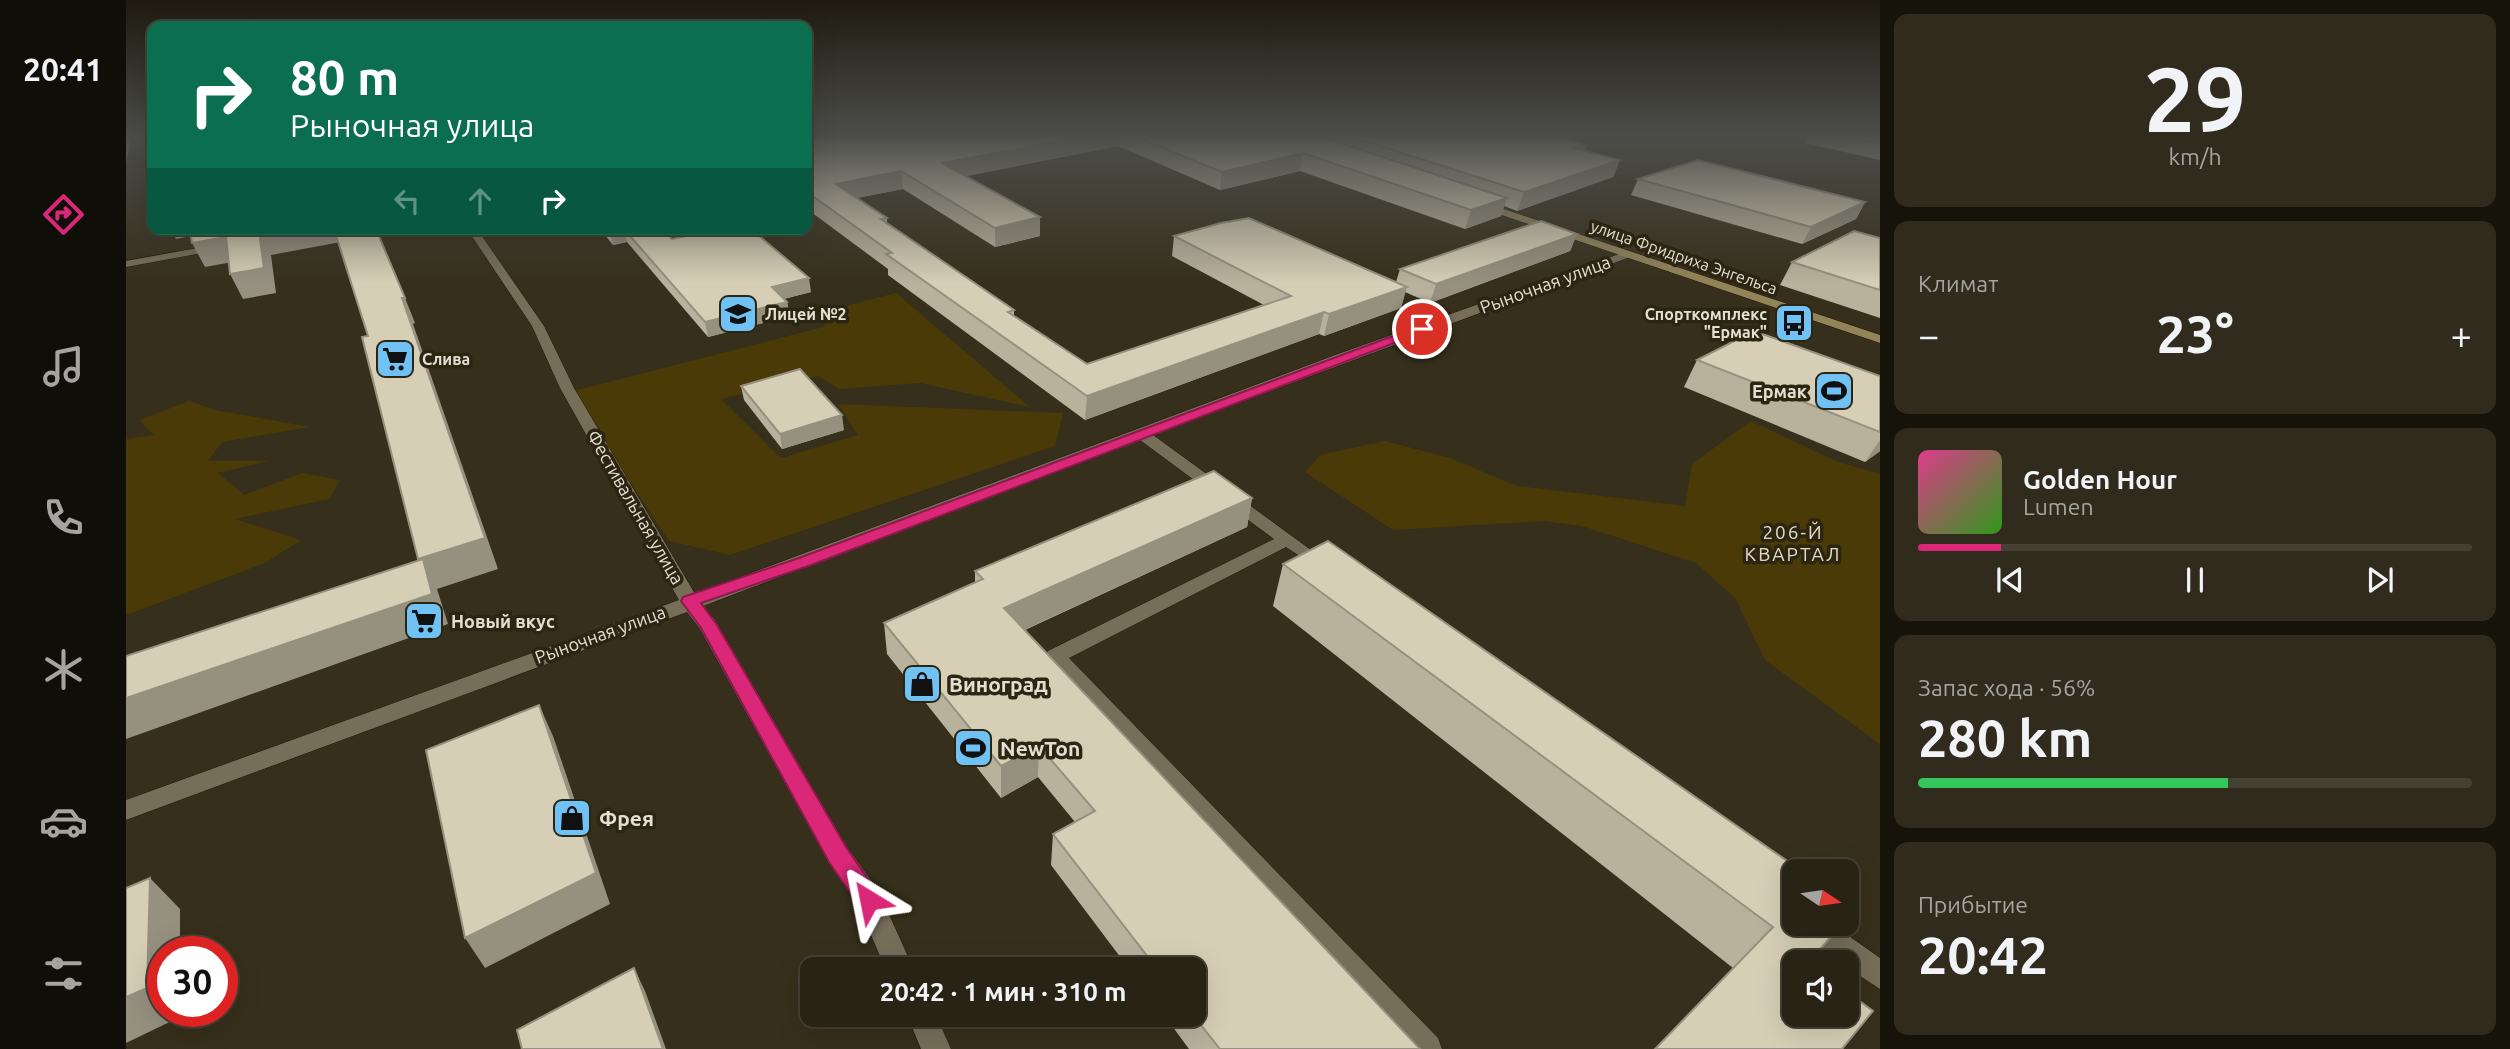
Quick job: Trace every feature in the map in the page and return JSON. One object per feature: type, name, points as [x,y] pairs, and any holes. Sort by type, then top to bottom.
[{"type":"street","name":"улица Фридриха Энгельса","points":[[1468,201],[1880,340]]},
{"type":"street","name":"Фестивальная улица","points":[[476,235],[538,326],[567,388],[690,601],[708,625],[838,855],[869,900],[894,957]]},
{"type":"street","points":[[126,264],[239,244]]},
{"type":"street","name":"Рыночная улица","points":[[126,810],[690,601],[793,566],[1343,357],[1626,255]]},
{"type":"street","points":[[1142,434],[1344,580]]},
{"type":"street","points":[[1288,539],[1055,656],[1427,1049]]},
{"type":"street","points":[[1826,936],[1880,975]]},
{"type":"street","points":[[926,1027],[936,1049]]},
{"type":"shaded area","points":[[896,293],[1030,407],[920,383],[839,389],[818,376],[721,399],[781,458],[858,435],[838,404],[1063,413],[1055,446],[730,555],[669,541],[570,392],[823,327],[849,305]]},
{"type":"shaded area","points":[[189,401],[215,410],[310,427],[222,442],[208,461],[269,461],[218,473],[244,495],[302,473],[340,480],[329,499],[235,519],[301,540],[265,563],[126,615],[126,439],[154,435],[139,420]]},
{"type":"shaded area","points":[[1751,421],[1838,462],[1880,474],[1880,744],[1765,660],[1735,598],[1696,563],[1582,526],[1544,521],[1393,530],[1305,472],[1320,455],[1385,441],[1450,458],[1517,486],[1685,506],[1692,464]]},
{"type":"building","points":[[812,185],[837,185],[887,218],[881,219],[1014,310],[1008,312],[1087,364],[1291,296],[1174,236],[1221,223],[1249,218],[1407,287],[1329,314],[1324,312],[1087,396],[886,254],[892,253],[812,196]]},
{"type":"building","points":[[924,185],[982,185],[1040,217],[995,228]]},
{"type":"building","points":[[1397,185],[1467,185],[1507,198],[1471,210]]},
{"type":"building","points":[[1502,185],[1545,185],[1524,192]]},
{"type":"building","points":[[1659,185],[1797,185],[1865,202],[1811,227]]},
{"type":"building","points":[[1541,221],[1577,234],[1436,284],[1400,269]]},
{"type":"building","points":[[1854,231],[1880,238],[1880,290],[1792,262]]},
{"type":"building","points":[[191,235],[260,235],[264,268],[230,274],[226,237],[192,243]]},
{"type":"building","points":[[336,235],[379,235],[405,298],[402,298],[485,538],[418,559],[362,337],[368,336]]},
{"type":"building","points":[[629,235],[668,235],[672,239],[692,235],[758,235],[809,278],[772,287],[787,302],[705,322]]},
{"type":"building","points":[[1754,331],[1880,376],[1880,432],[1697,360]]},
{"type":"building","points":[[800,369],[842,415],[780,434],[741,386]]},
{"type":"building","points":[[1214,471],[1252,498],[1004,608],[1420,1049],[1220,1049],[1203,1027],[1206,1027],[1206,957],[1148,957],[1053,834],[1095,811],[1039,746],[1001,766],[884,623],[983,579],[975,571]]},
{"type":"building","points":[[1328,541],[1784,859],[1782,859],[1782,936],[1832,936],[1819,950],[1782,950],[1782,1027],[1859,1027],[1859,1001],[1873,1011],[1842,1049],[1655,1049],[1773,927],[1283,564]]},
{"type":"building","points":[[423,559],[432,594],[126,698],[126,656]]},
{"type":"building","points":[[539,705],[596,873],[465,938],[426,750]]},
{"type":"building","points":[[150,878],[147,988],[126,997],[126,888]]},
{"type":"building","points":[[634,968],[663,1049],[522,1049],[517,1030]]},
{"type":"place","name":"Лицей №2","points":[[738,314]]},
{"type":"place","name":"Спорткомплекс \"Ермак\"","points":[[1794,323]]},
{"type":"place","name":"Слива","points":[[395,359]]},
{"type":"place","name":"Ермак","points":[[1834,391]]},
{"type":"place","name":"Новый вкус","points":[[424,621]]},
{"type":"place","name":"Виноград","points":[[922,684]]},
{"type":"place","name":"NewTon","points":[[973,748]]},
{"type":"place","name":"Фрея","points":[[572,818]]},
{"type":"district","name":"206-Й КВАРТАЛ","points":[[1793,543]]},
{"type":"route","points":[[869,900],[838,855],[708,625],[690,601],[1096,453],[1422,329]]}]
